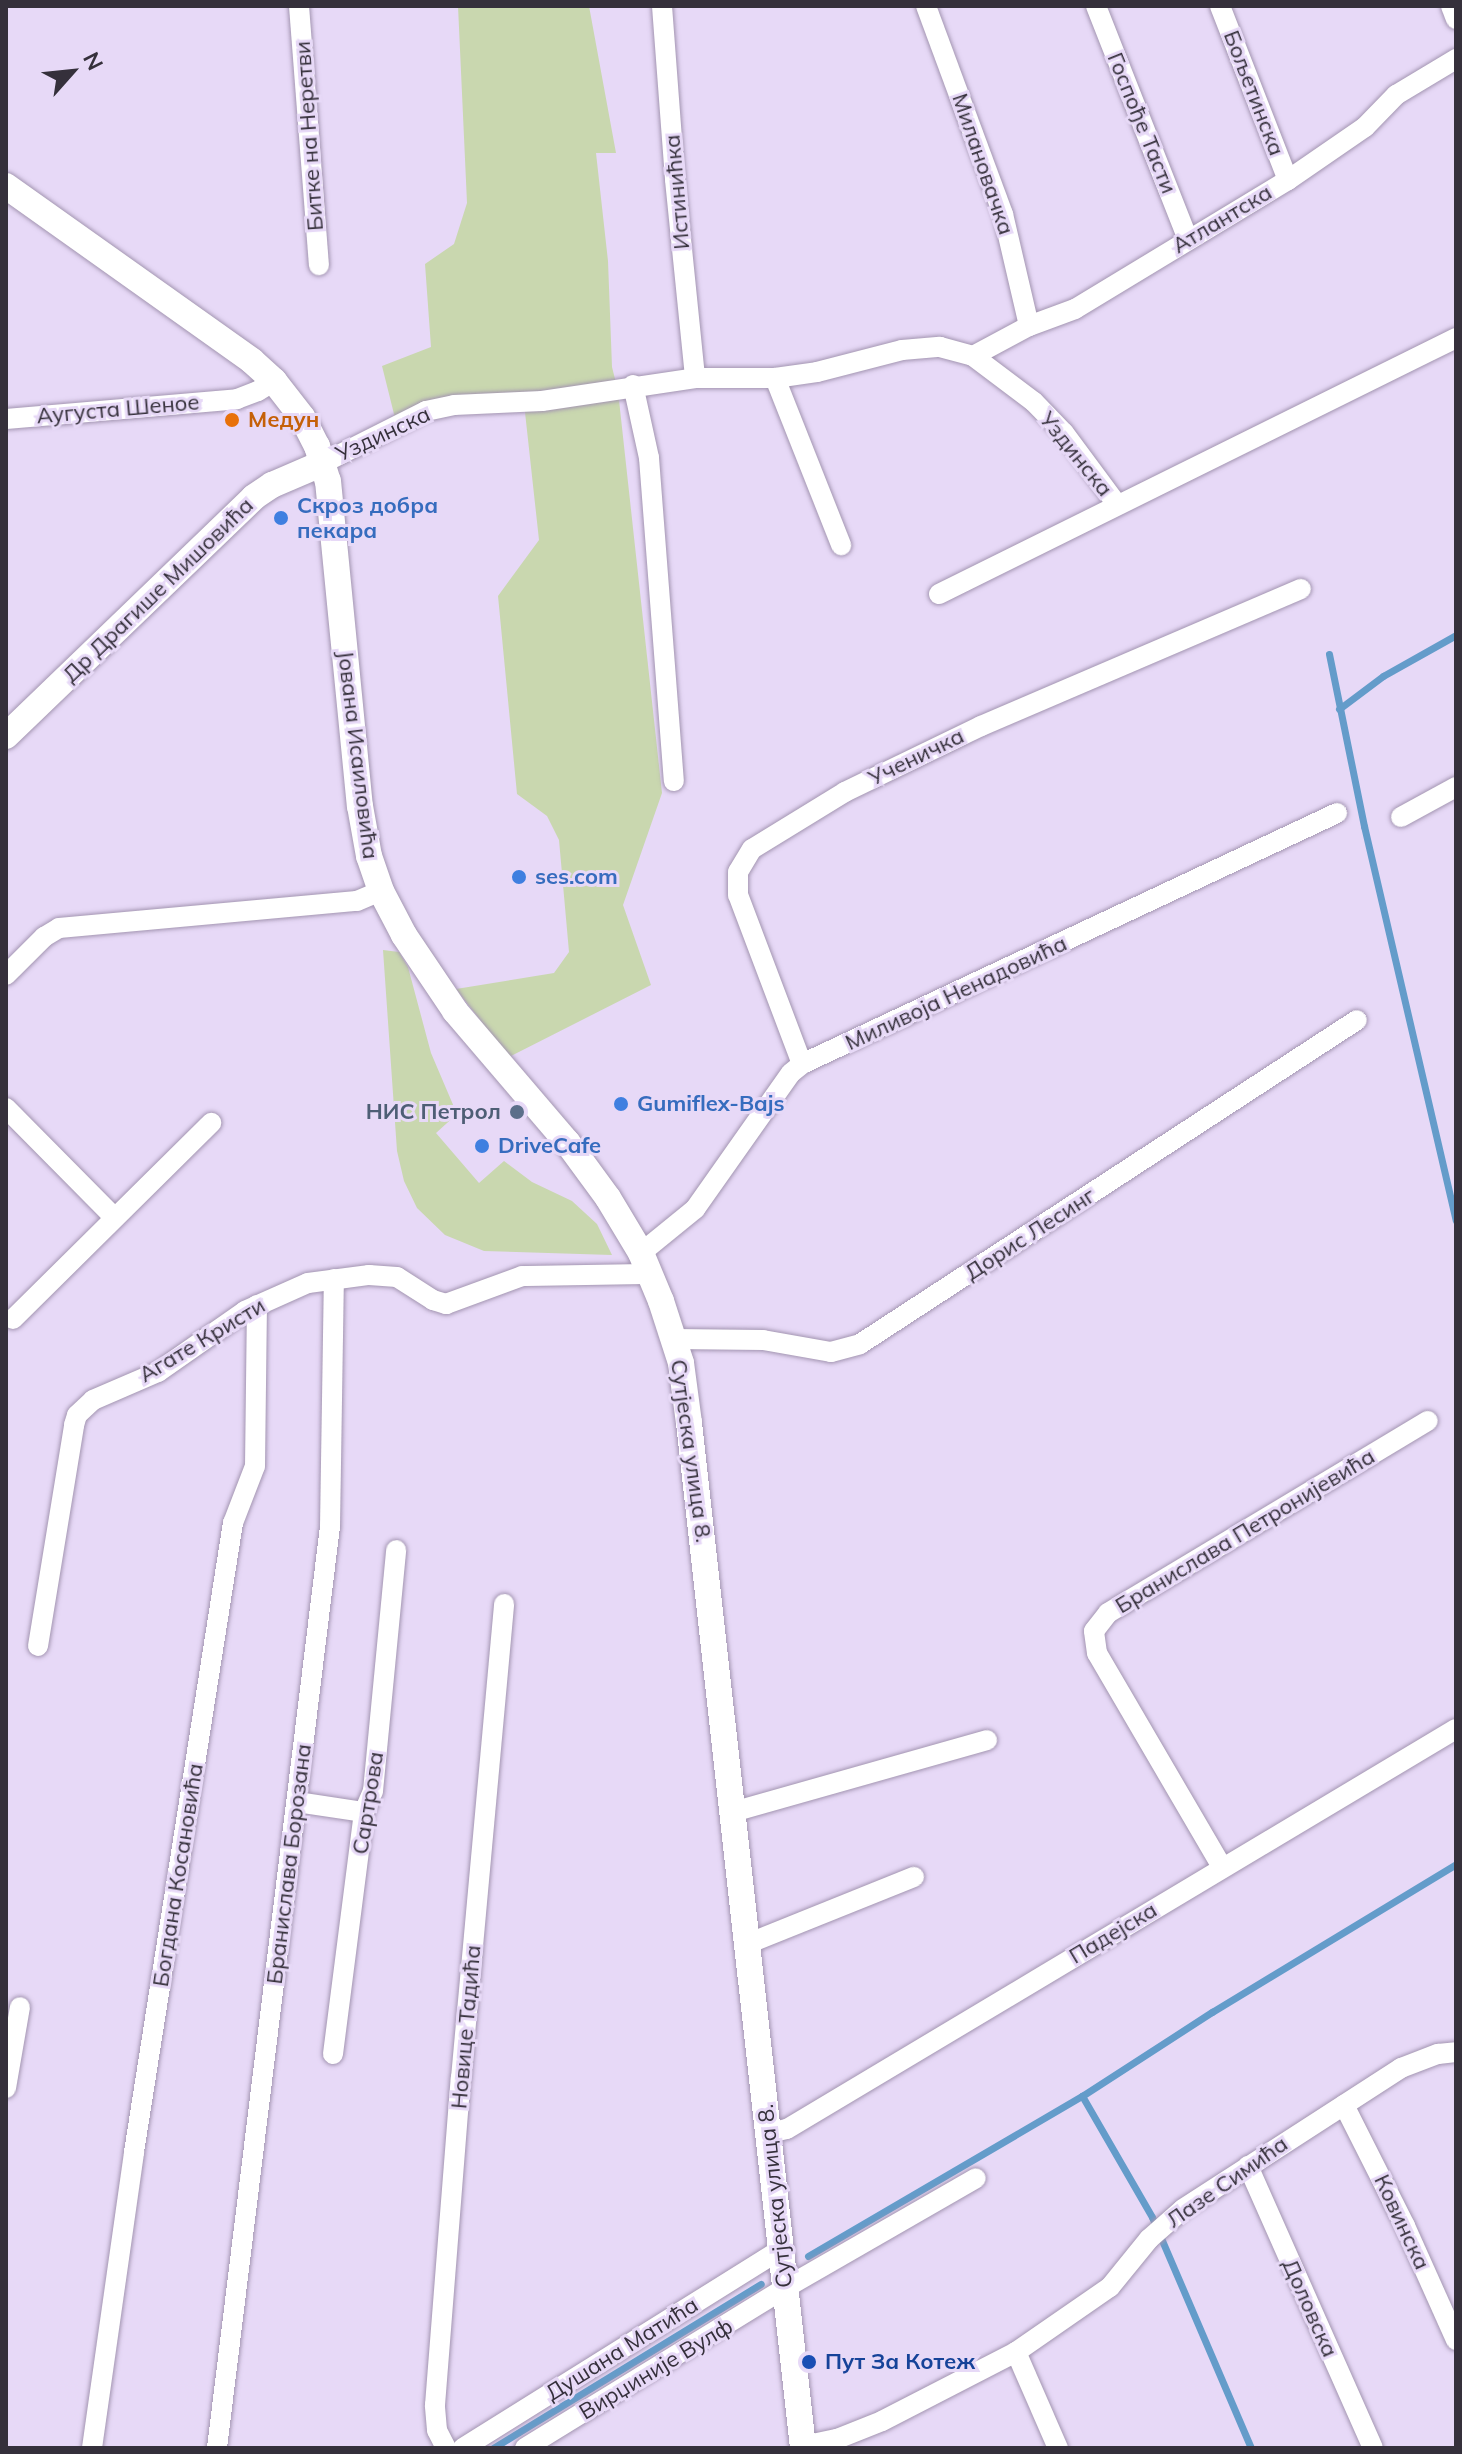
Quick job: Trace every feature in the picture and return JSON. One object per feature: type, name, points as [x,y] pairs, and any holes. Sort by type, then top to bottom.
[{"type":"street","name":"Битке на Неретви","points":[[299,6],[319,265]]},
{"type":"street","name":"Истинићка","points":[[662,6],[675,180],[695,378]]},
{"type":"street","name":"Милановачка","points":[[926,6],[1003,214],[1029,326]]},
{"type":"street","name":"Госпође Тасти","points":[[1096,6],[1188,240]]},
{"type":"street","name":"Бољетинска","points":[[1220,6],[1288,180]]},
{"type":"street","points":[[1451,6],[1456,19]]},
{"type":"street","name":"Атлантска","points":[[973,356],[1029,326],[1075,309],[1288,180],[1365,127],[1396,95],[1456,59]]},
{"type":"street","name":"Јована Исаиловића","points":[[6,186],[225,341],[274,381],[302,417],[323,463],[334,516],[360,806],[369,856],[381,891]]},
{"type":"street","name":"Уздинска","points":[[323,463],[426,411],[454,405],[542,401],[695,378],[775,378],[817,372],[919,347],[940,347],[973,356],[1002,375],[1064,433],[1116,503],[1456,338]]},
{"type":"street","points":[[775,378],[841,545]]},
{"type":"street","name":"Аугуста Шеное","points":[[6,419],[237,399],[274,381]]},
{"type":"street","points":[[633,385],[649,458],[674,781]]},
{"type":"street","name":"Др Драгише Мишовића","points":[[6,736],[254,497],[272,485],[323,463]]},
{"type":"street","points":[[939,594],[1116,503]]},
{"type":"street","name":"Ученичка","points":[[802,1064],[738,895],[738,872],[752,849],[845,792],[981,726],[1301,589]]},
{"type":"street","points":[[1401,817],[1456,787]]},
{"type":"street","name":"Миливоја Ненадовића","points":[[645,1264],[695,1209],[791,1073],[802,1064],[1337,813]]},
{"type":"street","points":[[6,975],[44,937],[59,928],[357,901],[381,891]]},
{"type":"street","name":"Сутјеска улица 8.","points":[[381,891],[404,935],[455,1011],[567,1142],[608,1198],[645,1264],[674,1339],[691,1437],[803,2447]]},
{"type":"street","name":"Дорис Лесинг","points":[[674,1339],[763,1340],[831,1352],[860,1344],[1357,1020]]},
{"type":"street","points":[[6,1108],[114,1217]]},
{"type":"street","points":[[13,1319],[211,1123]]},
{"type":"street","name":"Агате Кристи","points":[[38,1646],[77,1415],[93,1400],[177,1361],[230,1320],[299,1286],[369,1275],[397,1277],[433,1300],[446,1304],[522,1276],[645,1264]]},
{"type":"street","name":"Бранислава Борозана","points":[[217,2448],[332,1499],[334,1279]]},
{"type":"street","name":"Богдана Косановића","points":[[92,2448],[134,2152],[233,1523],[255,1466],[257,1305]]},
{"type":"street","name":"Бранислава Петронијевића","points":[[1222,1867],[1097,1653],[1094,1631],[1108,1613],[1428,1421]]},
{"type":"street","name":"Сартрова","points":[[333,2054],[364,1812],[373,1791],[396,1550]]},
{"type":"street","name":"Новице Тадића","points":[[446,2448],[437,2430],[435,2405],[504,1604]]},
{"type":"street","name":"Падејска","points":[[769,2133],[787,2129],[1456,1729]]},
{"type":"street","points":[[733,1812],[987,1740]]},
{"type":"street","points":[[297,1802],[364,1812]]},
{"type":"street","points":[[747,1944],[914,1877]]},
{"type":"street","points":[[6,2088],[20,2007]]},
{"type":"street","name":"Лазе Симића","points":[[803,2447],[837,2439],[882,2421],[1016,2352],[1110,2287],[1165,2224],[1248,2166],[1401,2068],[1438,2054],[1456,2052]]},
{"type":"street","name":"Ковинска","points":[[1344,2105],[1405,2226],[1456,2340]]},
{"type":"street","name":"Доловска","points":[[1248,2166],[1373,2448]]},
{"type":"street","name":"Вирџиније Вулф","points":[[525,2448],[785,2288],[976,2178]]},
{"type":"street","name":"Душана Матића","points":[[463,2448],[781,2249]]},
{"type":"street","points":[[1016,2352],[1058,2448]]},
{"type":"green space","points":[[458,6],[589,6],[616,153],[596,153],[608,261],[612,367],[618,391],[662,793],[623,905],[651,985],[509,1057],[456,989],[554,973],[569,952],[559,840],[547,816],[517,794],[498,596],[539,540],[523,394],[395,418],[382,366],[431,347],[425,264],[454,244],[467,203]]},
{"type":"green space","points":[[383,950],[399,952],[408,967],[431,1053],[457,1114],[436,1133],[479,1183],[504,1161],[532,1182],[572,1201],[597,1224],[612,1255],[484,1251],[445,1235],[417,1208],[404,1181],[397,1151]]},
{"type":"waterway","points":[[1339,709],[1383,676],[1456,635]]},
{"type":"waterway","points":[[1329,654],[1364,826],[1456,1220]]},
{"type":"waterway","points":[[1251,2448],[1152,2217],[1082,2096],[1212,2012],[1456,1864]]},
{"type":"waterway","points":[[808,2256],[1082,2096]]},
{"type":"waterway","points":[[493,2448],[761,2284]]},
{"type":"place","name":"Медун","points":[[232,420]]},
{"type":"place","name":"Скроз добра пекара","points":[[281,518]]},
{"type":"place","name":"ses.com","points":[[519,877]]},
{"type":"place","name":"Gumiflex-Bajs","points":[[621,1104]]},
{"type":"place","name":"НИС Петрол","points":[[517,1112]]},
{"type":"place","name":"DriveCafe","points":[[482,1146]]},
{"type":"place","name":"Пут За Котеж","points":[[809,2362]]}]
